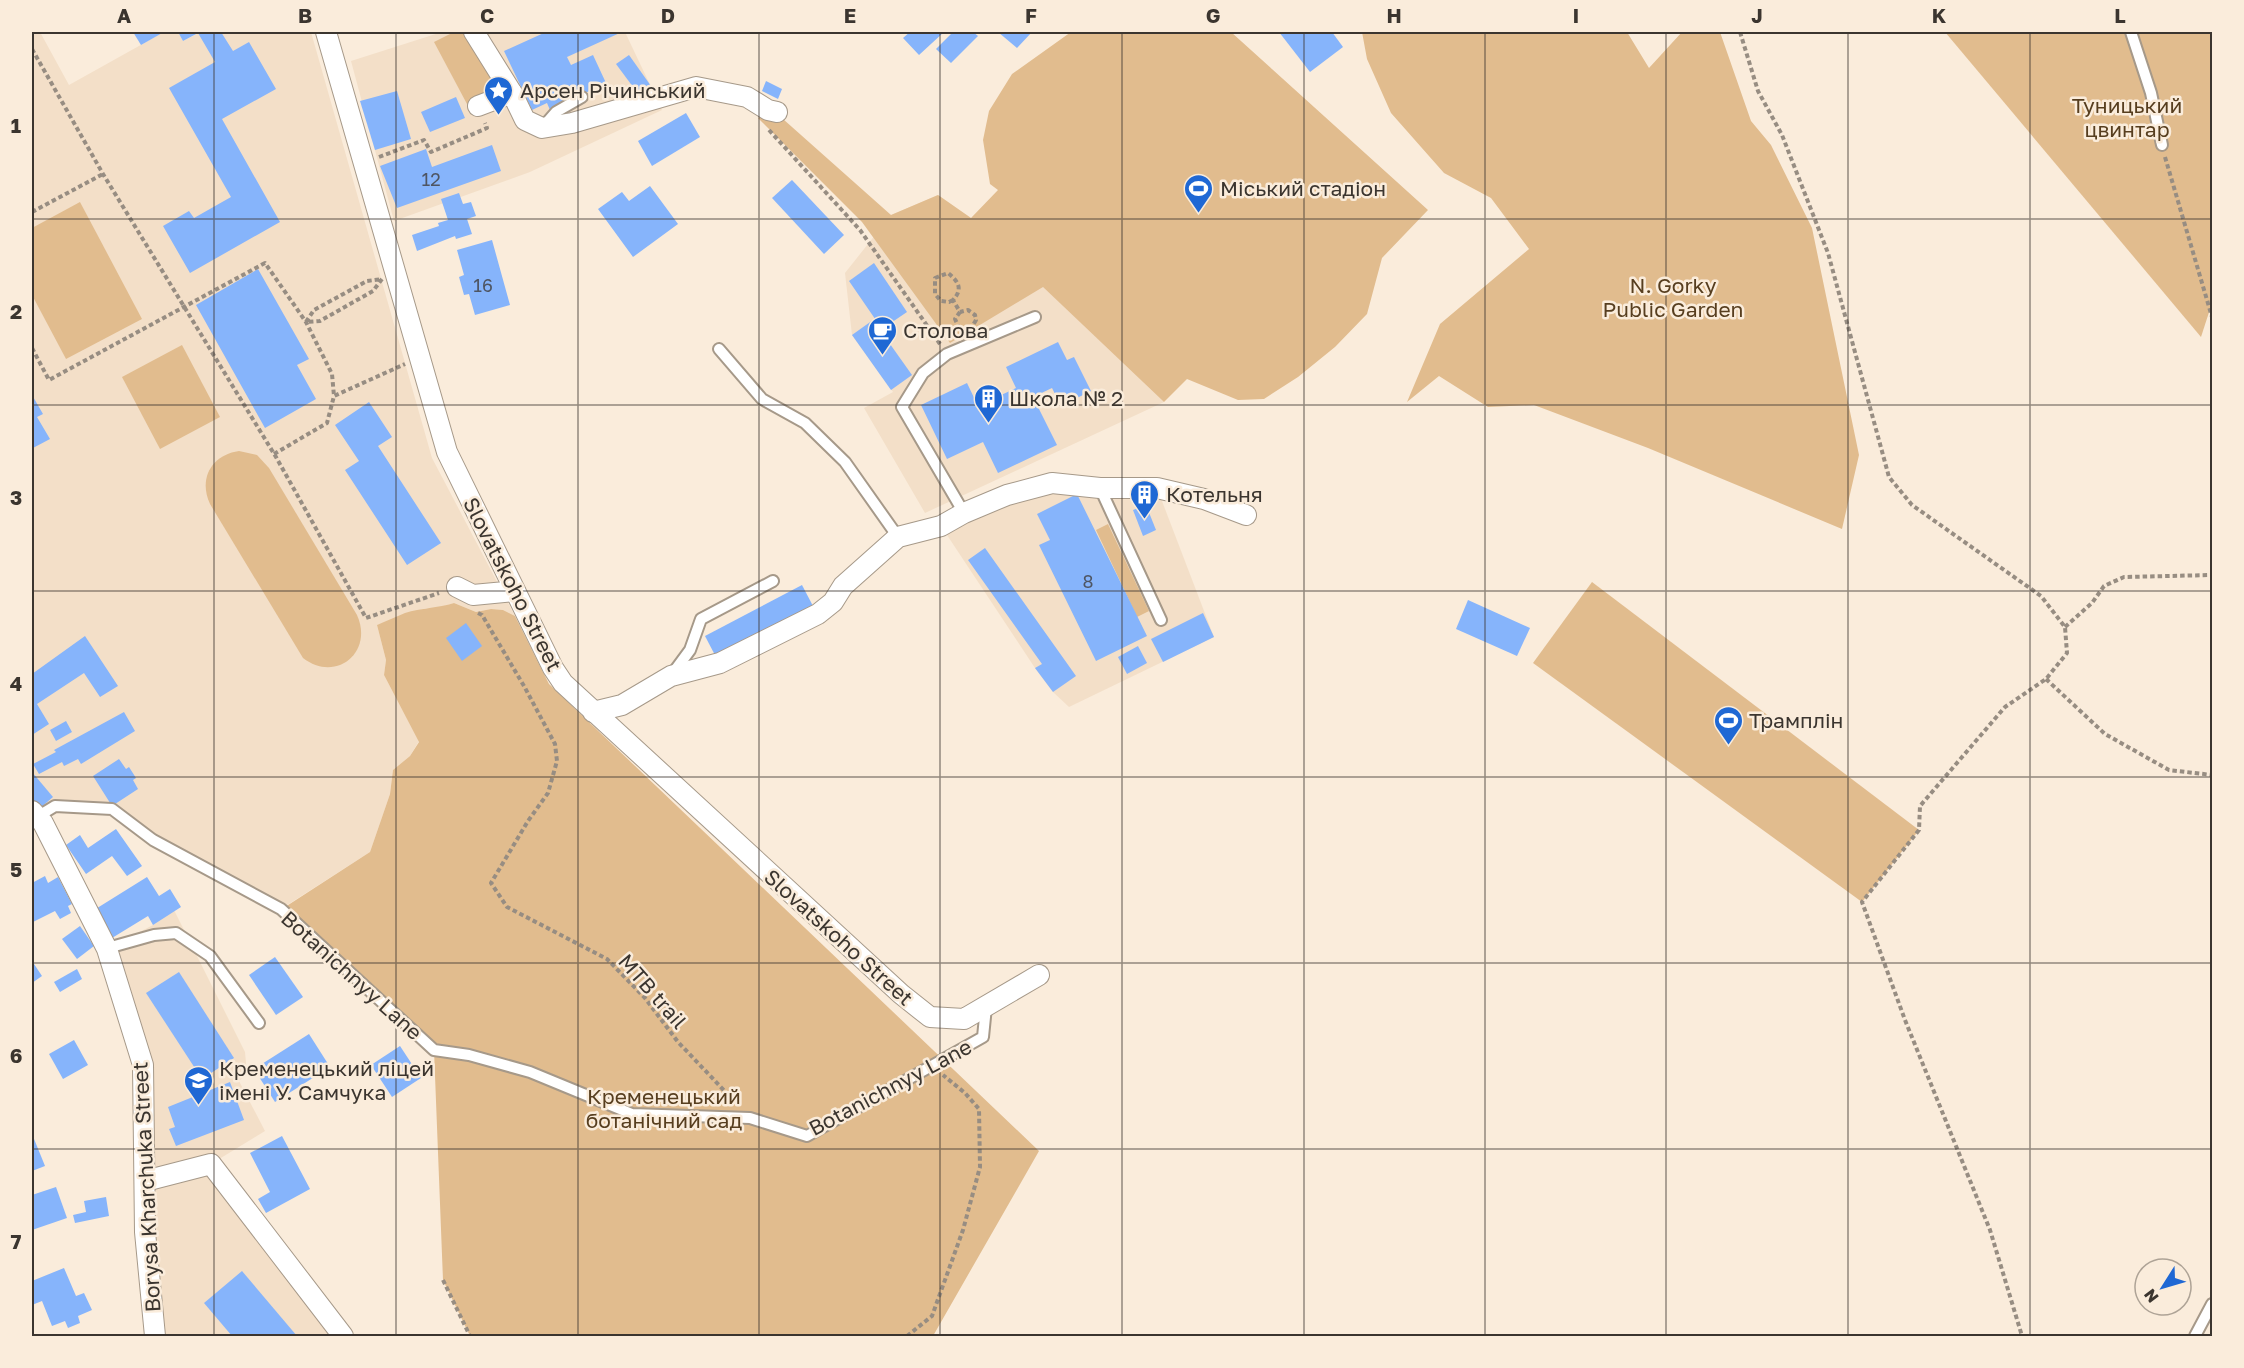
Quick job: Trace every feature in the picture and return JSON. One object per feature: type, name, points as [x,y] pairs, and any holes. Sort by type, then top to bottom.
[{"type":"street","name":"Slovatskoho Street","points":[[326,32],[447,452],[553,668],[563,683],[901,994],[930,1017],[964,1019],[1039,975]]},
{"type":"street","points":[[474,32],[512,93],[525,120],[542,128],[572,123],[696,87],[747,97],[768,110],[772,119]]},
{"type":"street","points":[[478,106],[512,93]]},
{"type":"street","points":[[593,712],[622,705],[671,676],[720,663],[818,614],[833,602],[843,586],[898,537],[941,526],[964,513],[1007,495],[1052,483],[1100,488],[1157,488],[1204,499],[1246,515]]},
{"type":"street","points":[[457,587],[473,595],[515,591]]},
{"type":"street","name":"Borysa Kharchuka Street","points":[[34,814],[43,823],[104,950],[143,1065],[145,1232],[155,1336]]},
{"type":"street","points":[[145,1181],[211,1164],[343,1336]]},
{"type":"lane","points":[[2131,32],[2151,93],[2162,145]]},
{"type":"lane","points":[[542,128],[556,112],[582,97]]},
{"type":"lane","points":[[964,513],[902,407],[923,373],[947,354],[1035,317]]},
{"type":"lane","points":[[719,349],[762,399],[805,423],[845,462],[898,537]]},
{"type":"lane","points":[[1100,488],[1161,620]]},
{"type":"lane","points":[[671,676],[690,650],[701,619],[773,581]]},
{"type":"lane","name":"Botanichnyy Lane","points":[[34,814],[55,807],[112,808],[153,840],[282,909],[434,1050],[469,1055],[530,1072],[632,1114],[750,1118],[807,1136],[983,1037],[986,1006]]},
{"type":"lane","points":[[104,950],[154,935],[176,933],[210,956],[259,1023]]},
{"type":"lane","points":[[2195,1336],[2212,1304]]},
{"type":"path","points":[[1740,32],[1758,91],[1782,135],[1828,253],[1889,477],[1912,505],[2041,596],[2065,627],[2067,654],[2046,679],[2005,706],[1920,806],[1919,830],[1862,902],[1905,1020],[1990,1230],[2022,1336]]},
{"type":"path","points":[[32,49],[103,174],[274,454],[366,618],[457,587]]},
{"type":"path","points":[[772,119],[860,230],[947,354]]},
{"type":"path","points":[[364,163],[424,140],[431,152],[487,128]]},
{"type":"path","points":[[2162,145],[2212,317]]},
{"type":"path","points":[[32,212],[103,174]]},
{"type":"path","points":[[32,348],[49,380],[265,262],[306,322],[332,374],[334,396],[327,423],[274,454]]},
{"type":"path","points":[[948,273],[956,280],[959,293],[953,300],[940,301],[935,294],[935,278],[948,273]]},
{"type":"path","points":[[382,279],[373,291],[320,321],[306,322],[314,310],[367,281],[382,279]]},
{"type":"path","points":[[953,300],[960,312]]},
{"type":"path","points":[[968,310],[975,315],[976,320],[972,328],[966,331],[959,328],[955,319],[960,312],[968,310]]},
{"type":"path","points":[[972,328],[979,341]]},
{"type":"path","points":[[334,396],[405,364]]},
{"type":"path","points":[[2065,627],[2092,603],[2104,586],[2124,577],[2212,575]]},
{"type":"path","name":"MTB trail","points":[[476,612],[482,615],[524,686],[555,744],[558,761],[548,793],[528,821],[491,883],[507,907],[607,959],[645,998],[678,1042],[750,1118]]},
{"type":"path","points":[[2046,679],[2105,734],[2169,770],[2212,774]]},
{"type":"path","points":[[907,1336],[932,1316],[963,1230],[980,1167],[979,1109],[965,1093],[940,1072],[918,1073]]},
{"type":"path","points":[[443,1280],[470,1336]]},
{"type":"shaded area","points":[[32,32],[40,32],[69,85],[164,32],[178,32],[183,41],[201,32],[311,32],[432,458],[515,616],[503,610],[491,609],[476,612],[454,603],[438,608],[426,608],[377,625],[386,660],[384,675],[419,741],[410,756],[393,770],[390,794],[370,852],[281,909],[153,840],[112,809],[32,811]]},
{"type":"shaded area","points":[[442,32],[625,32],[662,110],[530,172],[394,221],[351,61]]},
{"type":"shaded area","points":[[938,195],[971,218],[1164,402],[925,513],[864,408],[893,392],[852,335],[845,273],[891,215]]},
{"type":"shaded area","points":[[1157,488],[1214,637],[1069,707],[1053,692],[1035,668],[941,526],[1007,495]]},
{"type":"shaded area","name":"Кременецький ліцей імені У. Самчука","points":[[174,910],[245,1052],[247,1074],[239,1081],[265,1131],[211,1164],[343,1336],[155,1336],[143,1065],[107,949],[153,925]]},
{"type":"green space","points":[[454,32],[473,32],[502,86],[467,104],[434,42]]},
{"type":"green space","name":"Міський стадіон","points":[[1071,32],[1231,32],[1428,210],[1382,258],[1367,314],[1335,347],[1298,377],[1264,399],[1238,400],[1187,379],[1164,402],[1043,287],[950,343],[862,222],[758,118],[774,111],[891,215],[938,195],[971,218],[998,190],[990,184],[983,140],[989,111],[1012,74]]},
{"type":"green space","name":"N. Gorky Public Garden","points":[[1362,32],[1627,32],[1649,68],[1682,32],[1720,32],[1751,121],[1771,145],[1812,228],[1859,455],[1842,529],[1648,448],[1534,405],[1488,407],[1439,376],[1407,402],[1440,324],[1529,249],[1491,198],[1444,173],[1391,113],[1367,59]]},
{"type":"green space","name":"Туницький цвинтар","points":[[1945,32],[2212,32],[2212,303],[2201,337]]},
{"type":"green space","points":[[80,202],[142,319],[66,359],[32,295],[32,228]]},
{"type":"green space","points":[[182,345],[220,417],[160,449],[122,377]]},
{"type":"green space","points":[[239,451],[257,455],[269,468],[357,615],[361,629],[360,641],[356,652],[339,665],[327,667],[315,665],[303,658],[210,504],[206,485],[210,469],[221,457]]},
{"type":"green space","points":[[1108,524],[1149,611],[1137,617],[1096,530]]},
{"type":"green space","name":"Трамплін","points":[[1592,582],[1919,830],[1862,902],[1533,663]]},
{"type":"green space","name":"Кременецький ботанічний сад","points":[[454,603],[476,612],[491,609],[503,610],[515,616],[549,684],[1039,1151],[933,1336],[470,1336],[443,1280],[434,1050],[282,909],[370,852],[390,794],[393,770],[410,756],[419,742],[384,675],[386,660],[377,625],[405,613]]},
{"type":"building","points":[[133,32],[164,32],[141,45]]},
{"type":"building","points":[[178,32],[221,32],[233,51],[249,42],[276,89],[222,119],[280,222],[190,273],[163,226],[189,211],[194,218],[231,197],[169,88],[215,62],[198,33],[183,41]]},
{"type":"building","points":[[546,32],[622,32],[567,57],[571,65],[593,55],[606,83],[550,110],[547,103],[532,110],[504,51]]},
{"type":"building","points":[[910,32],[944,32],[919,55],[903,38]]},
{"type":"building","points":[[953,32],[973,32],[978,36],[951,63],[936,49]]},
{"type":"building","points":[[998,32],[1032,32],[1017,48]]},
{"type":"building","points":[[1279,32],[1332,32],[1343,47],[1310,72]]},
{"type":"building","points":[[629,55],[651,86],[639,95],[616,64]]},
{"type":"building","points":[[766,81],[782,89],[778,99],[762,91]]},
{"type":"building","points":[[397,91],[411,139],[375,150],[360,101]]},
{"type":"building","points":[[456,97],[465,118],[430,132],[421,112]]},
{"type":"building","points":[[686,113],[700,137],[652,166],[638,141]]},
{"type":"building","points":[[492,145],[501,171],[397,208],[380,166],[426,149],[432,167]]},
{"type":"building","points":[[792,180],[844,235],[824,254],[772,198]]},
{"type":"building","points":[[650,186],[678,224],[633,257],[598,209],[622,192],[629,201]]},
{"type":"building","points":[[459,193],[463,204],[471,202],[476,216],[467,219],[472,234],[456,239],[455,236],[417,251],[412,235],[439,226],[438,223],[448,220],[441,199]]},
{"type":"building","points":[[492,240],[510,305],[475,315],[469,294],[464,295],[459,277],[464,275],[457,250]]},
{"type":"building","points":[[874,263],[907,312],[882,329],[849,281]]},
{"type":"building","points":[[258,269],[309,359],[297,365],[316,399],[265,428],[196,305]]},
{"type":"building","name":"Столова","points":[[873,320],[912,375],[891,390],[852,335]]},
{"type":"building","name":"Школа № 2","points":[[1058,342],[1067,360],[1074,357],[1091,391],[1061,406],[1052,388],[1033,397],[1057,445],[998,473],[983,442],[947,459],[921,405],[967,383],[978,406],[1016,388],[1006,367]]},
{"type":"building","points":[[32,395],[43,414],[37,417],[50,439],[33,448]]},
{"type":"building","points":[[369,402],[392,437],[378,446],[441,543],[407,565],[345,470],[359,461],[335,425]]},
{"type":"building","points":[[1077,494],[1147,636],[1096,661],[1039,545],[1050,540],[1037,514]]},
{"type":"building","name":"Котельня","points":[[1146,505],[1156,530],[1143,536],[1133,510]]},
{"type":"building","points":[[985,548],[1076,676],[1053,692],[1035,668],[1042,664],[968,560]]},
{"type":"building","points":[[802,585],[814,608],[717,659],[705,636]]},
{"type":"building","points":[[1468,600],[1530,628],[1517,656],[1456,629]]},
{"type":"building","points":[[1203,613],[1214,637],[1163,662],[1151,639]]},
{"type":"building","points":[[466,623],[482,646],[462,661],[446,638]]},
{"type":"building","points":[[85,636],[118,686],[100,697],[84,673],[37,704],[49,724],[32,735],[32,674]]},
{"type":"building","points":[[1138,646],[1147,663],[1127,674],[1118,657]]},
{"type":"building","points":[[124,712],[135,731],[81,764],[78,759],[64,766],[62,762],[39,774],[33,764]]},
{"type":"building","points":[[66,721],[72,732],[56,741],[50,730]]},
{"type":"building","points":[[119,759],[126,769],[129,767],[136,778],[133,780],[138,789],[112,806],[93,776]]},
{"type":"building","points":[[32,772],[53,797],[38,810],[32,802]]},
{"type":"building","points":[[116,829],[142,866],[127,876],[112,856],[86,874],[66,845],[80,835],[88,848]]},
{"type":"building","points":[[45,876],[48,883],[58,877],[72,904],[68,906],[71,913],[60,919],[55,911],[33,922],[32,883]]},
{"type":"building","points":[[147,877],[159,896],[170,889],[181,907],[153,925],[148,916],[112,938],[94,910]]},
{"type":"building","points":[[80,926],[94,946],[77,959],[62,939]]},
{"type":"building","points":[[275,957],[303,997],[276,1015],[249,975]]},
{"type":"building","points":[[32,961],[42,976],[32,983]]},
{"type":"building","points":[[77,969],[82,979],[60,992],[54,982]]},
{"type":"building","points":[[179,972],[234,1058],[202,1079],[146,993]]},
{"type":"building","points":[[309,1034],[330,1067],[275,1102],[254,1069]]},
{"type":"building","points":[[74,1040],[88,1065],[63,1079],[49,1054]]},
{"type":"building","points":[[400,1046],[421,1078],[392,1097],[371,1065]]},
{"type":"building","points":[[230,1082],[244,1120],[176,1146],[169,1129],[175,1127],[168,1107]]},
{"type":"building","points":[[32,1134],[45,1166],[32,1171]]},
{"type":"building","points":[[282,1136],[310,1189],[266,1213],[258,1199],[270,1192],[250,1153]]},
{"type":"building","points":[[56,1187],[67,1218],[32,1230],[32,1195]]},
{"type":"building","points":[[106,1197],[109,1216],[75,1223],[73,1215],[86,1212],[84,1201]]},
{"type":"building","points":[[64,1268],[76,1296],[84,1293],[92,1310],[78,1316],[80,1323],[68,1328],[65,1321],[52,1326],[42,1301],[32,1305],[32,1281]]},
{"type":"building","points":[[242,1271],[297,1336],[232,1336],[204,1303]]},
{"type":"place","name":"Арсен Річинський","points":[[499,116]]},
{"type":"place","name":"Міський стадіон","points":[[1199,214]]},
{"type":"place","name":"Столова","points":[[882,356]]},
{"type":"place","name":"Школа № 2","points":[[988,424]]},
{"type":"place","name":"Котельня","points":[[1145,520]]},
{"type":"place","name":"Трамплін","points":[[1728,746]]},
{"type":"place","name":"Кременецький ліцей імені У. Самчука","points":[[198,1106]]}]
